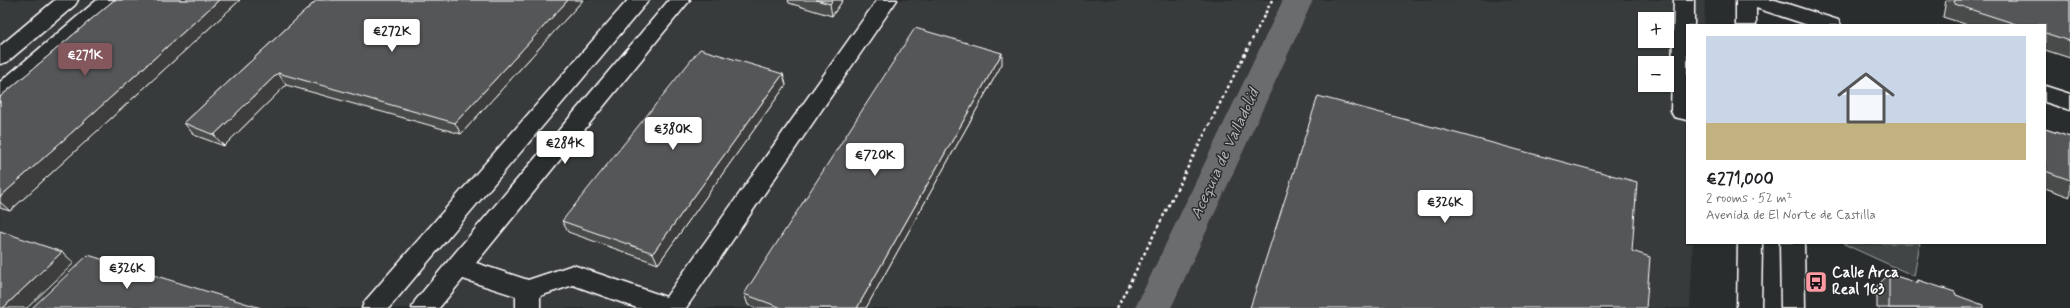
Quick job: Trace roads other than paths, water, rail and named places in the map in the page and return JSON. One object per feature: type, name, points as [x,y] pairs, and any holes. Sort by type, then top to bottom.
[{"type":"street","points":[[0,57],[68,0]]},
{"type":"street","points":[[0,94],[110,0]]},
{"type":"street","points":[[374,308],[639,0]]},
{"type":"street","points":[[424,308],[680,0]]},
{"type":"street","points":[[672,308],[887,0]]},
{"type":"street","points":[[1684,0],[1682,111],[1686,112]]},
{"type":"street","points":[[1746,0],[1746,24]]},
{"type":"street","points":[[1753,0],[1782,11],[1827,24]]},
{"type":"street","points":[[2046,94],[2070,102]]},
{"type":"street","points":[[1749,308],[1750,244]]},
{"type":"street","points":[[1792,244],[1793,308]]},
{"type":"street","points":[[457,267],[528,299],[573,275],[666,308]]},
{"type":"waterway","name":"Acequia de Valladolid","points":[[1153,308],[1298,0]]},
{"type":"place","name":"Calle Arca Real 163","points":[[1816,282]]}]
